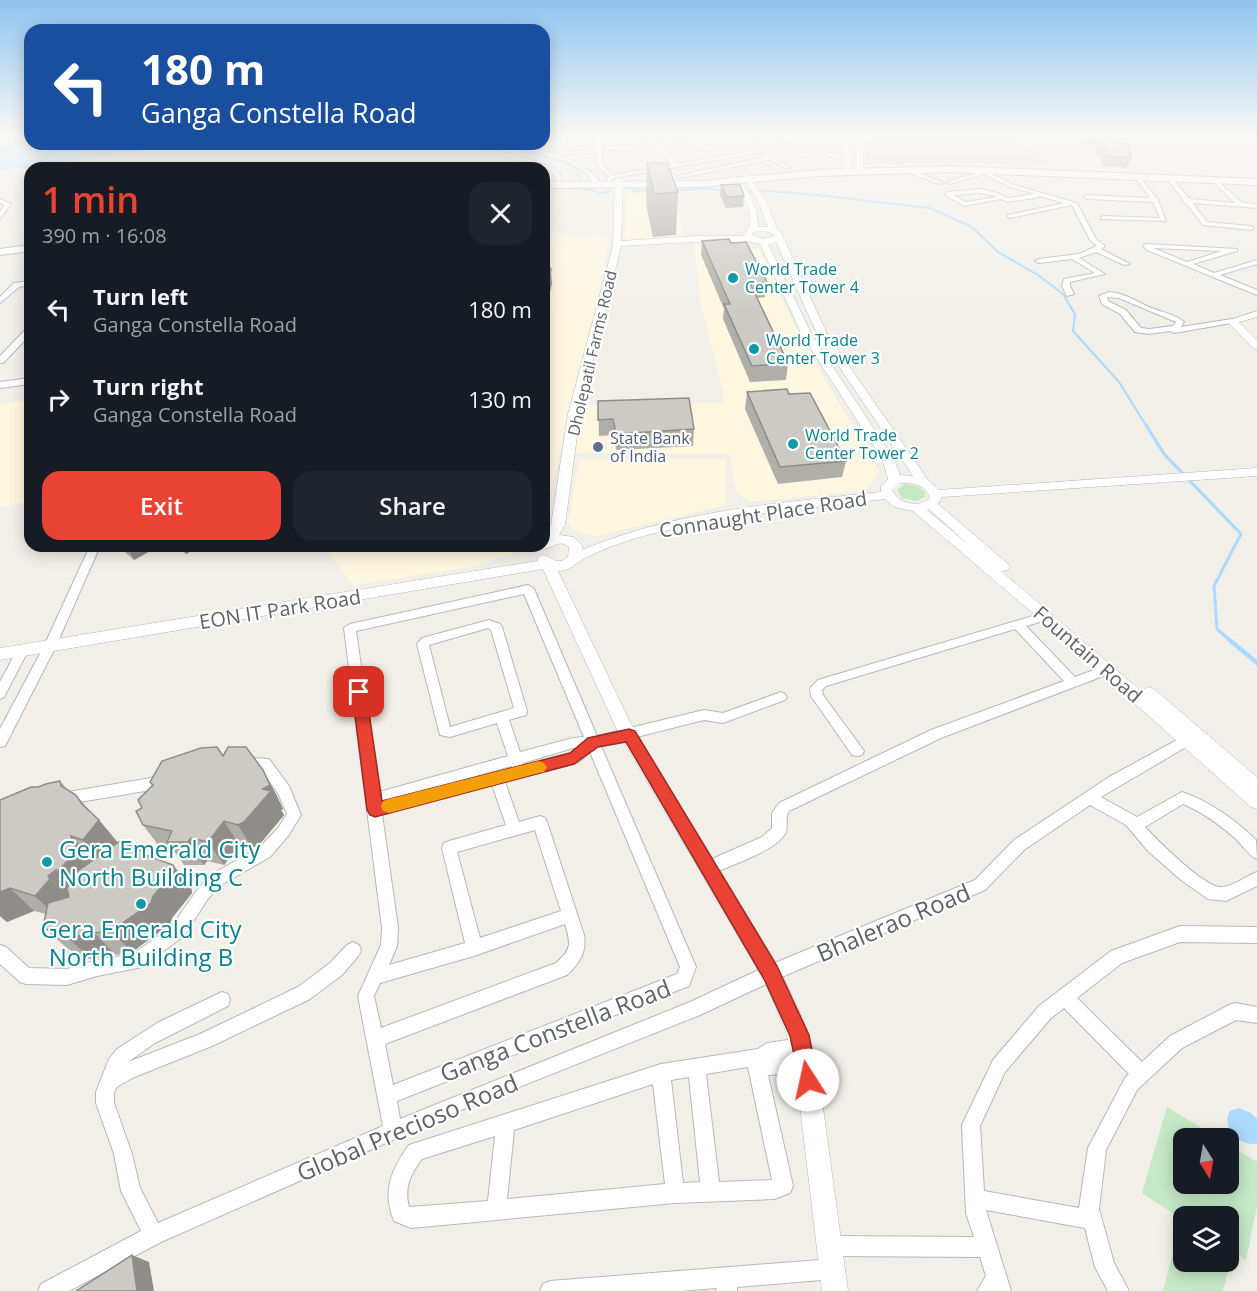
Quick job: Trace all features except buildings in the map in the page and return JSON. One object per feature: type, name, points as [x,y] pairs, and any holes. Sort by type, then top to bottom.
[{"type":"main road","points":[[0,254],[24,251]]},
{"type":"street","points":[[746,194],[755,222],[750,234]]},
{"type":"street","name":"Fountain Road","points":[[758,194],[822,334],[923,482],[932,488],[928,502]]},
{"type":"street","points":[[947,194],[964,204],[998,199]]},
{"type":"street","points":[[995,194],[1007,200],[1042,194]]},
{"type":"street","points":[[1039,261],[1072,257],[1097,250],[1102,246],[1093,240],[1079,206],[1073,202],[1045,194]]},
{"type":"street","points":[[1103,218],[1162,221],[1164,218],[1151,194]]},
{"type":"street","points":[[1181,194],[1205,224],[1251,228]]},
{"type":"street","points":[[1229,194],[1239,203]]},
{"type":"street","name":"Dholepatil Farms Road","points":[[550,542],[558,525],[574,414],[618,240],[619,195]]},
{"type":"street","points":[[1087,197],[1155,200]]},
{"type":"street","points":[[0,201],[8,204],[0,217]]},
{"type":"street","points":[[1185,201],[1257,206]]},
{"type":"street","points":[[1010,216],[1073,202]]},
{"type":"street","points":[[721,240],[750,234],[763,242],[807,335],[888,459],[895,480]]},
{"type":"street","points":[[618,240],[642,242],[775,234]]},
{"type":"street","points":[[763,242],[775,234]]},
{"type":"street","points":[[695,239],[747,243],[768,252]]},
{"type":"street","points":[[1248,256],[1146,246],[1257,293]]},
{"type":"street","points":[[1097,250],[1126,264]]},
{"type":"street","points":[[1187,264],[1248,256]]},
{"type":"street","points":[[1214,275],[1225,272],[1248,256]]},
{"type":"street","points":[[1070,294],[1066,286],[1067,281],[1101,274],[1072,257]]},
{"type":"street","points":[[1225,272],[1257,284]]},
{"type":"street","points":[[0,287],[24,284]]},
{"type":"street","points":[[0,301],[16,285]]},
{"type":"street","points":[[1178,329],[1180,322],[1169,315],[1149,310],[1116,294],[1103,296],[1106,302],[1124,313],[1138,330],[1153,332],[1178,329],[1232,321],[1257,314]]},
{"type":"street","points":[[1232,321],[1257,346]]},
{"type":"street","points":[[1144,338],[1178,329]]},
{"type":"street","points":[[0,361],[24,336]]},
{"type":"street","points":[[0,385],[24,382]]},
{"type":"street","points":[[928,502],[1126,480],[1257,472]]},
{"type":"street","points":[[888,495],[888,485],[895,480],[906,478],[923,482]]},
{"type":"street","name":"Fountain Road","points":[[888,495],[897,503],[928,502],[1257,787]]},
{"type":"street","name":"Connaught Place Road","points":[[573,560],[604,544],[708,519],[888,495]]},
{"type":"street","name":"Fountain Road","points":[[928,502],[1046,616],[1257,802]]},
{"type":"street","points":[[558,525],[576,548],[562,594]]},
{"type":"street","points":[[550,546],[556,539],[570,541]]},
{"type":"street","name":"Connaught Place Road","points":[[570,541],[604,544]]},
{"type":"street","points":[[0,742],[50,646],[92,552]]},
{"type":"street","points":[[545,552],[562,567],[573,560]]},
{"type":"street","points":[[545,552],[562,594],[629,735],[771,973],[790,1012],[804,1055],[833,1269]]},
{"type":"street","name":"EON IT Park Road","points":[[0,654],[509,571],[545,552]]},
{"type":"street","name":"Ganga Constella Road","points":[[387,1096],[683,980],[688,967],[528,589],[350,628],[390,928],[389,946],[377,976],[369,985],[366,996],[393,1131]]},
{"type":"street","points":[[857,751],[817,696],[816,688],[822,683],[1046,616]]},
{"type":"street","points":[[489,624],[496,627],[521,711],[502,717],[450,732],[445,731],[423,647],[426,640],[489,624]]},
{"type":"street","points":[[1017,624],[1072,682]]},
{"type":"street","points":[[0,694],[22,651]]},
{"type":"street","points":[[708,868],[767,842],[779,831],[780,813],[784,807],[936,734],[1107,670]]},
{"type":"street","points":[[375,804],[518,765],[574,758],[594,742],[704,715],[723,718],[781,697]]},
{"type":"street","points":[[502,717],[518,765]]},
{"type":"street","name":"Bhalerao Road","points":[[771,973],[980,885],[1019,844],[1186,740]]},
{"type":"street","points":[[0,953],[26,976],[67,977],[97,968],[136,961],[178,932],[214,881],[265,852],[284,832],[294,815],[285,789],[264,763],[229,764]]},
{"type":"street","points":[[375,804],[497,778],[518,765]]},
{"type":"street","points":[[43,805],[53,801],[151,784],[182,773]]},
{"type":"street","points":[[497,778],[514,829]]},
{"type":"street","points":[[1090,798],[1135,826],[1153,846],[1186,875],[1214,894],[1226,894],[1257,879]]},
{"type":"street","points":[[1135,826],[1182,798],[1191,800],[1211,813],[1249,842],[1257,852]]},
{"type":"street","points":[[375,1039],[561,969],[571,961],[579,946],[540,822],[449,848],[474,948]]},
{"type":"street","points":[[377,976],[474,948],[570,915]]},
{"type":"street","points":[[995,1287],[987,1247],[976,1213],[971,1125],[999,1066],[1045,1012],[1117,957],[1180,934],[1257,935]]},
{"type":"street","points":[[111,1081],[128,1071],[206,1040],[304,993],[336,969],[353,950]]},
{"type":"street","name":"Global Precioso Road","points":[[48,1291],[154,1235],[455,1104],[694,1009],[771,973]]},
{"type":"street","points":[[1065,997],[1142,1074]]},
{"type":"street","points":[[154,1235],[131,1191],[123,1154],[105,1103],[105,1092],[111,1081],[114,1065],[120,1058],[146,1040],[222,1000]]},
{"type":"street","points":[[1119,1291],[1105,1267],[1089,1209],[1097,1148],[1131,1084],[1176,1042],[1235,1011],[1257,1015]]},
{"type":"street","points":[[758,1058],[783,1186],[774,1189],[675,1193],[411,1218],[401,1214],[397,1203],[397,1182],[406,1163],[416,1152],[661,1074],[696,1066],[758,1058],[770,1067],[804,1055]]},
{"type":"street","points":[[696,1066],[711,1193]]},
{"type":"street","points":[[661,1074],[675,1193]]},
{"type":"street","points":[[497,1209],[505,1123]]},
{"type":"street","points":[[975,1199],[1092,1220]]},
{"type":"street","points":[[550,1291],[726,1284],[987,1247]]},
{"type":"shaded area","points":[[627,194],[673,194],[684,237],[625,240]]},
{"type":"shaded area","points":[[550,233],[610,236],[596,312],[570,406],[550,499]]},
{"type":"shaded area","points":[[734,242],[760,251],[799,335],[880,473],[864,491],[749,502],[736,492],[730,454],[569,453],[583,405],[724,403],[720,378],[701,306],[694,243]]},
{"type":"shaded area","points":[[24,401],[24,503],[0,507],[0,404]]},
{"type":"shaded area","points":[[726,459],[726,505],[596,536],[582,534],[572,529],[567,520],[570,515],[579,460]]},
{"type":"shaded area","points":[[328,552],[518,552],[475,566],[354,585]]},
{"type":"green space","points":[[904,484],[918,486],[925,492],[925,497],[916,501],[902,498],[897,490]]},
{"type":"green space","points":[[1167,1107],[1202,1128],[1173,1128],[1173,1194],[1239,1194],[1239,1151],[1257,1162],[1257,1206],[1246,1260],[1239,1255],[1239,1206],[1173,1206],[1173,1213],[1142,1193]]},
{"type":"green space","points":[[1173,1253],[1173,1272],[1228,1272],[1223,1291],[1163,1291]]},
{"type":"water","points":[[1239,1108],[1251,1113],[1257,1119],[1257,1144],[1239,1140],[1239,1128],[1230,1128],[1228,1124],[1230,1111]]},
{"type":"waterway","points":[[808,194],[930,208],[972,227],[998,252],[1038,275],[1063,294],[1075,314],[1073,331],[1119,382],[1147,427]]},
{"type":"waterway","points":[[1146,425],[1164,454],[1241,534],[1214,586],[1217,629],[1233,643]]},
{"type":"waterway","points":[[1231,641],[1257,663]]},
{"type":"slow traffic","points":[[389,806],[539,767]]},
{"type":"place","name":"World Trade Center Tower 4","points":[[733,278]]},
{"type":"place","name":"World Trade Center Tower 3","points":[[754,349]]},
{"type":"place","name":"World Trade Center Tower 2","points":[[793,444]]},
{"type":"place","name":"State Bank of India","points":[[598,447]]},
{"type":"place","name":"Gera Emerald City North Building C","points":[[47,862]]},
{"type":"place","name":"Gera Emerald City North Building B","points":[[141,904]]},
{"type":"route","points":[[359,692],[375,810],[574,758],[594,742],[629,735],[771,973],[800,1035],[808,1080]]}]
